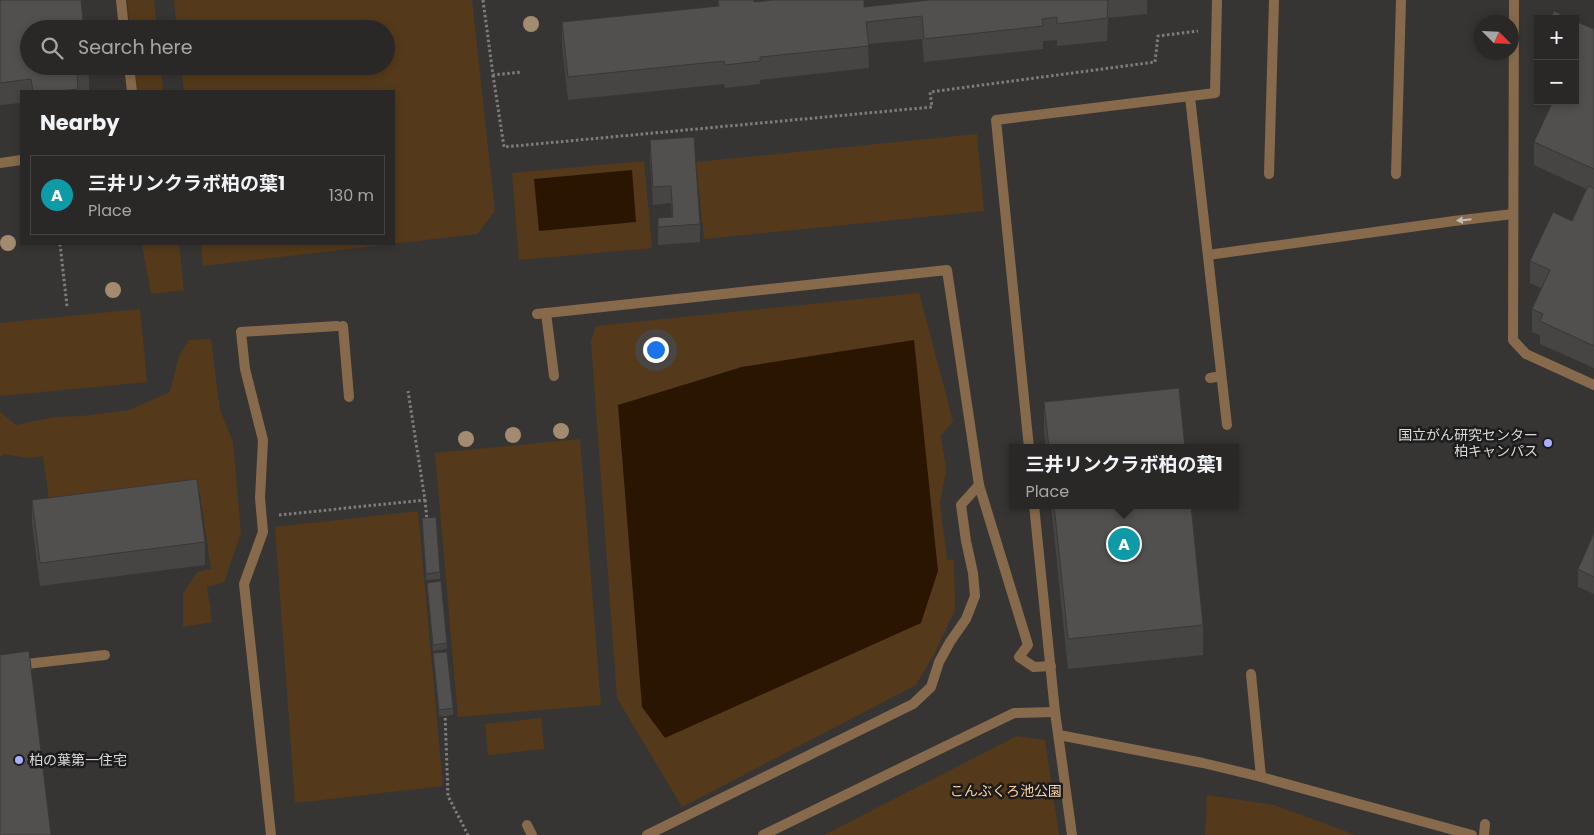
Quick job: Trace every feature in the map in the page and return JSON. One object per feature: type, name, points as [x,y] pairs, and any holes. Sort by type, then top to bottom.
[{"type":"street","points":[[121,0],[123,20]]},
{"type":"street","points":[[1029,444],[996,120],[1215,94],[1216,0]]},
{"type":"street","points":[[1270,174],[1274,0]]},
{"type":"street","points":[[1396,174],[1401,0]]},
{"type":"street","points":[[1514,0],[1513,340],[1526,354],[1594,385]]},
{"type":"street","points":[[130,75],[132,90]]},
{"type":"street","points":[[1190,97],[1208,256],[1209,316],[1221,376],[1227,425]]},
{"type":"street","points":[[0,162],[20,160]]},
{"type":"street","points":[[1208,256],[1513,214]]},
{"type":"street","points":[[554,376],[541,314],[947,270],[980,484],[1028,645],[1019,657],[1034,667],[1051,666]]},
{"type":"street","points":[[271,835],[244,584],[263,532],[260,498],[263,440],[245,369],[241,332],[340,326],[348,397]]},
{"type":"street","points":[[1210,378],[1221,376]]},
{"type":"street","points":[[647,835],[913,704],[931,687],[939,662],[966,619],[975,596],[961,504],[980,484]]},
{"type":"street","points":[[1034,509],[1055,712],[1072,835]]},
{"type":"street","points":[[0,667],[105,655]]},
{"type":"street","points":[[1252,674],[1261,777]]},
{"type":"street","points":[[763,835],[1014,713],[1055,712]]},
{"type":"street","points":[[1058,736],[1203,763],[1472,835]]},
{"type":"street","points":[[527,825],[532,835]]},
{"type":"path","points":[[484,0],[504,148],[932,107],[930,92],[1155,62],[1158,36],[1216,28]]},
{"type":"path","points":[[493,75],[522,72]]},
{"type":"path","points":[[60,245],[67,306]]},
{"type":"path","points":[[408,391],[428,524]]},
{"type":"path","points":[[261,517],[424,500]]},
{"type":"path","points":[[444,706],[448,796],[468,835]]},
{"type":"green space","points":[[127,0],[154,0],[156,20],[129,20]]},
{"type":"green space","points":[[174,0],[472,0],[495,211],[477,234],[395,244],[395,90],[184,90],[182,75],[395,75],[395,20],[176,20]]},
{"type":"green space","points":[[135,75],[162,75],[163,90],[137,90]]},
{"type":"green space","points":[[977,134],[984,211],[704,239],[696,162]]},
{"type":"green space","points":[[644,161],[652,248],[519,260],[512,173]]},
{"type":"green space","points":[[142,245],[179,245],[184,290],[151,294]]},
{"type":"green space","points":[[201,245],[382,245],[203,266]]},
{"type":"green space","points":[[919,293],[953,421],[941,436],[946,470],[940,504],[947,560],[954,559],[955,610],[933,656],[916,685],[682,807],[617,698],[591,341],[596,326]],"holes":[[[914,341],[619,405],[742,367]]]},
{"type":"green space","points":[[140,309],[147,382],[0,396],[0,323]]},
{"type":"green space","points":[[211,339],[220,410],[233,442],[241,533],[224,582],[207,587],[212,622],[183,627],[183,594],[197,572],[211,569],[200,493],[50,508],[43,456],[28,458],[4,454],[0,457],[0,412],[16,425],[54,417],[82,416],[129,410],[170,392],[179,356],[189,340]]},
{"type":"green space","points":[[580,439],[601,705],[458,717],[435,453]]},
{"type":"green space","points":[[418,511],[443,786],[295,803],[275,527]]},
{"type":"green space","points":[[541,718],[544,749],[488,755],[485,724]]},
{"type":"green space","name":"こんぶくろ池公園","points":[[1017,736],[1045,740],[1059,835],[824,835]]},
{"type":"green space","points":[[1207,795],[1274,805],[1356,835],[1205,835]]},
{"type":"shaded area","points":[[632,170],[636,222],[539,231],[534,179]]},
{"type":"shaded area","points":[[914,340],[938,571],[921,623],[665,738],[642,707],[618,405],[742,367]]},
{"type":"building","points":[[0,0],[81,0],[83,20],[20,20],[20,75],[77,75],[78,89],[33,90],[31,79],[0,83]]},
{"type":"building","points":[[718,0],[754,0],[754,2],[774,0],[864,0],[864,7],[930,0],[1108,0],[1107,18],[1057,24],[1057,17],[1042,19],[1043,26],[924,39],[922,16],[866,22],[869,46],[760,57],[760,61],[725,65],[724,61],[568,77],[562,22],[719,6]]},
{"type":"building","points":[[1554,11],[1562,15],[1552,15]]},
{"type":"building","points":[[1579,23],[1594,29],[1594,169],[1534,142],[1551,105],[1579,105]]},
{"type":"building","points":[[694,137],[700,224],[658,227],[658,218],[673,217],[671,186],[653,187],[650,140]]},
{"type":"building","points":[[1588,186],[1594,188],[1594,346],[1540,321],[1543,314],[1532,309],[1550,270],[1530,261],[1553,212],[1572,221]]},
{"type":"building","points":[[1179,388],[1185,444],[1049,444],[1044,402]]},
{"type":"building","points":[[197,479],[205,542],[40,563],[32,500]]},
{"type":"building","points":[[1054,509],[1191,509],[1203,625],[1068,639]]},
{"type":"building","points":[[436,517],[440,572],[426,574],[422,518]]},
{"type":"building","points":[[1594,533],[1594,577],[1578,569]]},
{"type":"building","points":[[441,581],[447,643],[433,645],[427,583]]},
{"type":"building","name":"柏の葉第一住宅","points":[[29,651],[51,835],[0,835],[0,655]]},
{"type":"building","points":[[447,652],[453,708],[439,710],[433,653]]},
{"type":"place","name":"国立がん研究センター 柏キャンパス","points":[[1548,443]]},
{"type":"place","name":"三井リンクラボ柏の葉1","points":[[1124,544]]},
{"type":"place","name":"柏の葉第一住宅","points":[[19,760]]}]
